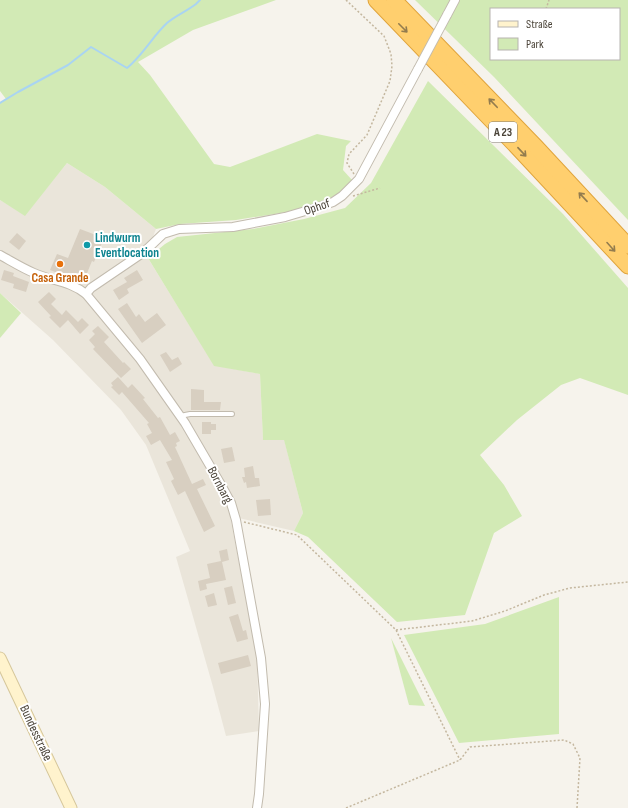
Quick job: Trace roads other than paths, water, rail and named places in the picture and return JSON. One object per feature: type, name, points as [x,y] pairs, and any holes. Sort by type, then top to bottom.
[{"type":"highway","name":"A 23","points":[[376,0],[520,150],[628,266]]},
{"type":"highway","name":"A 23","points":[[394,0],[536,147],[628,246]]},
{"type":"street","name":"Ophof","points":[[86,294],[91,288],[144,252],[163,234],[179,229],[233,226],[285,217],[333,202],[347,193],[359,179],[455,0]]},
{"type":"street","name":"Bornbarg","points":[[0,255],[34,273],[78,287],[86,294],[140,359],[180,416],[231,503],[236,520],[261,658],[265,704],[257,808]]},
{"type":"street","name":"Bundesstraße","points":[[0,658],[71,808]]},
{"type":"lane","points":[[180,416],[187,414],[232,414]]},
{"type":"waterway","points":[[0,103],[68,65],[91,47],[127,68],[167,23],[200,0]]},
{"type":"place","name":"Lindwurm Eventlocation","points":[[87,245]]},
{"type":"place","name":"Casa Grande","points":[[60,264]]}]
